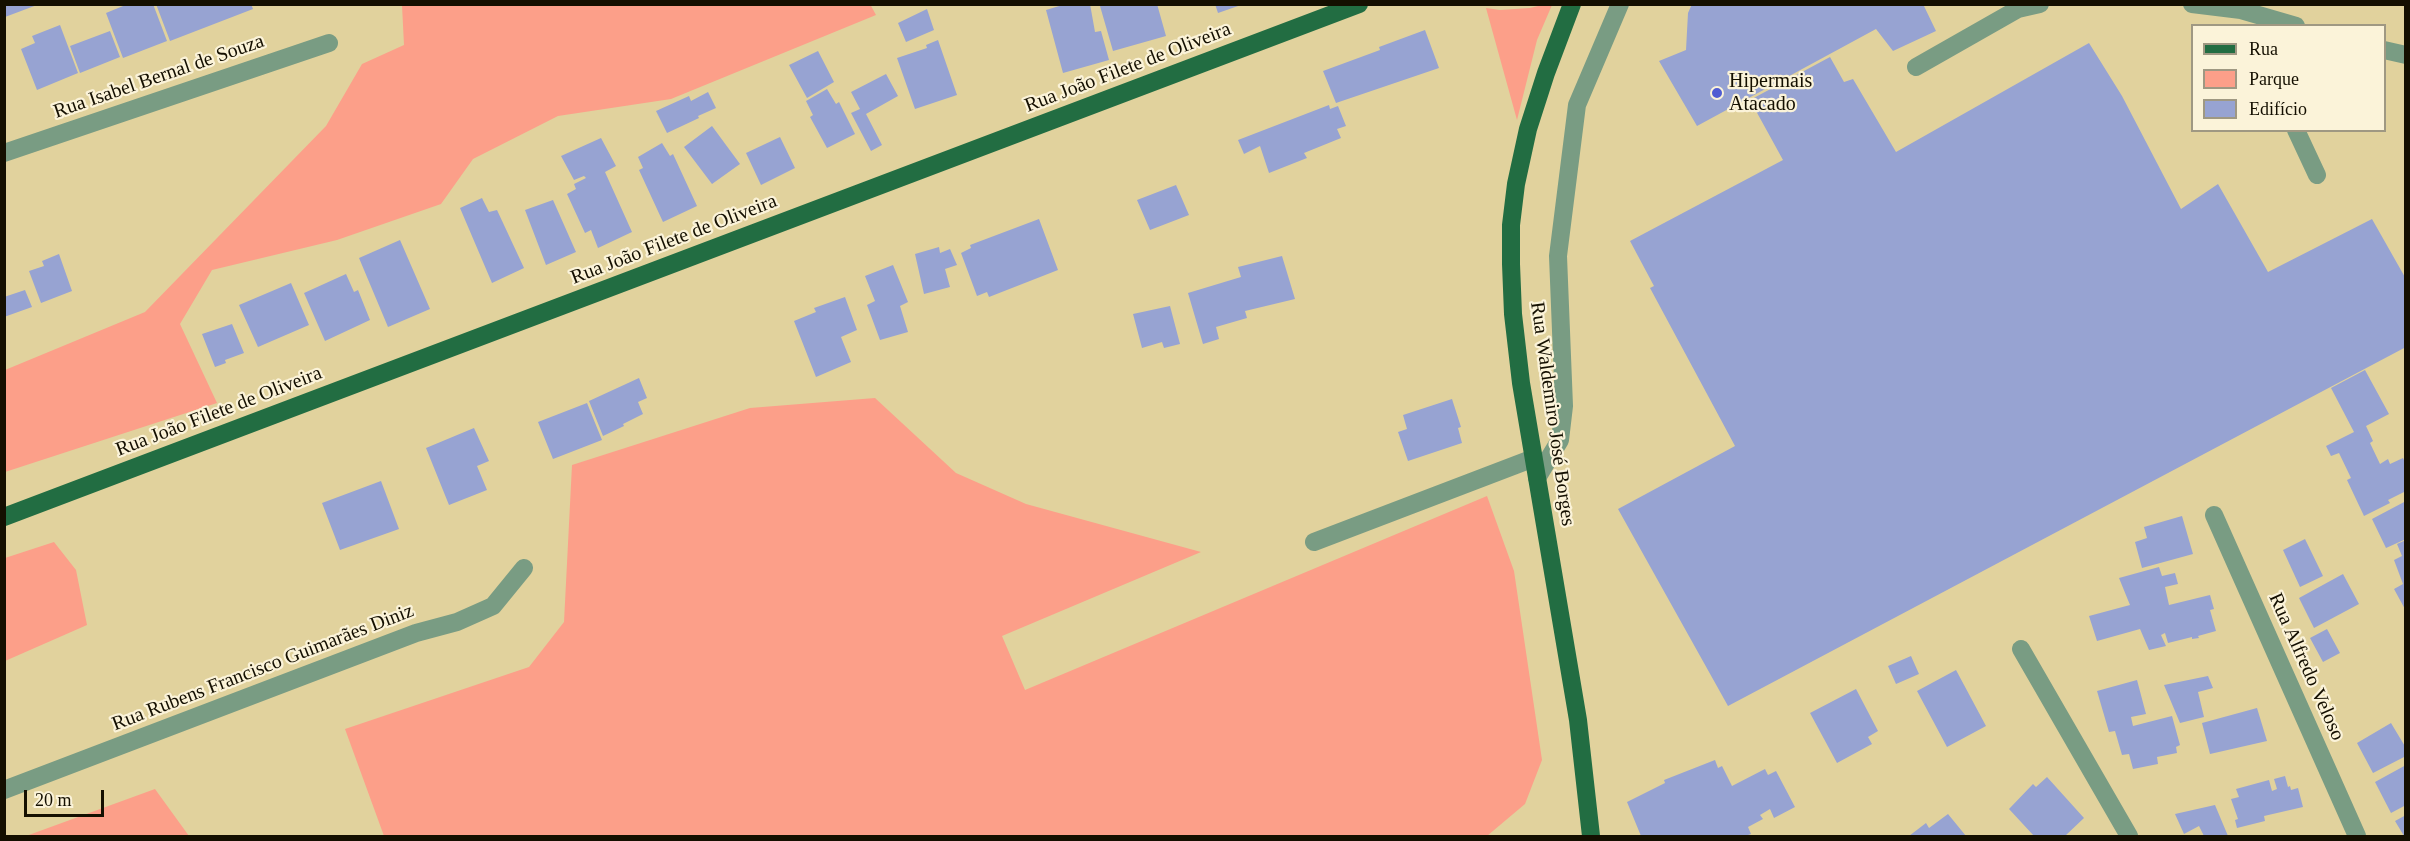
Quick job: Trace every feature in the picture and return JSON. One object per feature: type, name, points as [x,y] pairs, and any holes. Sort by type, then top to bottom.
[{"type":"main road","name":"Rua João Filete de Oliveira","points":[[4,517],[1359,4]]},
{"type":"main road","name":"Rua Waldemiro José Borges","points":[[1572,4],[1528,129],[1516,184],[1511,225],[1513,314],[1521,383],[1578,720],[1591,837]]},
{"type":"street","points":[[1537,478],[1560,440],[1564,406],[1558,256],[1577,105],[1620,4]]},
{"type":"street","points":[[1916,67],[2018,9],[2040,4]]},
{"type":"street","points":[[2192,4],[2288,24]]},
{"type":"street","name":"Rua Isabel Bernal de Souza","points":[[4,153],[328,43]]},
{"type":"street","points":[[2386,50],[2406,55]]},
{"type":"street","points":[[2297,132],[2317,175]]},
{"type":"street","points":[[1314,542],[1534,458]]},
{"type":"street","name":"Rua Alfredo Veloso","points":[[2214,515],[2357,837]]},
{"type":"street","name":"Rua Rubens Francisco Guimarães Diniz","points":[[4,790],[416,633],[457,622],[493,606],[524,568]]},
{"type":"street","points":[[2021,649],[2129,837]]},
{"type":"green space","points":[[870,4],[876,15],[671,99],[558,116],[473,159],[441,204],[337,240],[212,270],[180,324],[217,403],[5,472],[5,370],[145,312],[326,126],[362,64],[404,45],[402,5]]},
{"type":"green space","points":[[1546,4],[1552,5],[1537,40],[1517,120],[1486,8],[1500,10],[1530,8]]},
{"type":"green space","points":[[875,398],[956,473],[1026,504],[1201,552],[1002,636],[1025,690],[1487,496],[1514,571],[1542,760],[1525,804],[1487,836],[384,836],[345,729],[529,667],[564,622],[572,465],[750,408]]},
{"type":"green space","points":[[54,542],[76,570],[87,625],[5,661],[5,558]]},
{"type":"green space","points":[[155,789],[189,836],[26,836]]},
{"type":"building","points":[[5,4],[37,4],[37,5],[5,17]]},
{"type":"building","points":[[128,4],[153,4],[167,41],[123,58],[106,13]]},
{"type":"building","points":[[156,4],[251,4],[253,9],[170,41]]},
{"type":"building","points":[[1066,4],[1090,4],[1095,32],[1101,31],[1109,60],[1063,73],[1046,10]]},
{"type":"building","points":[[1157,4],[1166,36],[1113,51],[1100,6]]},
{"type":"building","points":[[1215,4],[1241,4],[1241,5],[1218,13]]},
{"type":"building","name":"Hipermais Atacado","points":[[1692,4],[1923,4],[1936,31],[1893,51],[1876,29],[1697,126],[1659,61],[1686,50],[1688,13]]},
{"type":"building","points":[[927,9],[934,30],[906,42],[898,23]]},
{"type":"building","points":[[60,25],[78,73],[37,90],[21,49],[35,43],[32,36]]},
{"type":"building","points":[[1425,30],[1439,68],[1336,103],[1323,71]]},
{"type":"building","points":[[110,31],[120,57],[80,73],[70,46]]},
{"type":"building","points":[[938,40],[957,95],[915,109],[897,58],[927,48],[926,45]]},
{"type":"building","points":[[2089,43],[2122,96],[2181,209],[2218,184],[2268,272],[2372,219],[2406,279],[2406,347],[1728,706],[1618,509],[1735,446],[1650,288],[1654,286],[1630,241],[1783,160],[1750,100],[1830,57],[1844,82],[1853,79],[1896,152]]},
{"type":"building","points":[[818,51],[834,82],[807,98],[789,65]]},
{"type":"building","points":[[886,74],[898,96],[866,114],[882,145],[871,151],[851,113],[860,109],[851,92]]},
{"type":"building","points":[[827,89],[836,104],[839,102],[855,134],[827,148],[810,117],[813,115],[806,101]]},
{"type":"building","points":[[708,92],[716,108],[667,133],[656,111],[689,96],[691,101]]},
{"type":"building","points":[[1329,105],[1330,109],[1338,106],[1346,126],[1337,129],[1341,138],[1304,153],[1307,158],[1269,173],[1260,146],[1244,154],[1238,140]]},
{"type":"building","points":[[712,126],[740,164],[712,184],[684,147]]},
{"type":"building","points":[[780,137],[795,168],[761,185],[746,153]]},
{"type":"building","points":[[601,138],[616,166],[605,172],[632,232],[598,248],[591,230],[585,233],[567,194],[576,189],[574,184],[586,178],[584,176],[574,180],[561,156]]},
{"type":"building","points":[[662,143],[670,156],[673,154],[697,206],[663,222],[639,170],[643,168],[638,157]]},
{"type":"building","points":[[1176,185],[1189,215],[1150,230],[1137,200]]},
{"type":"building","points":[[482,198],[489,212],[497,210],[524,268],[492,283],[460,208]]},
{"type":"building","points":[[553,200],[576,252],[546,265],[525,210]]},
{"type":"building","points":[[1039,219],[1058,270],[989,297],[987,292],[977,296],[961,253],[971,248],[970,245]]},
{"type":"building","points":[[400,240],[430,309],[388,327],[359,258]]},
{"type":"building","points":[[939,247],[940,253],[950,249],[957,265],[945,269],[950,287],[924,294],[915,254]]},
{"type":"building","points":[[59,254],[72,291],[41,303],[29,271],[44,266],[42,261]]},
{"type":"building","points":[[1282,256],[1295,299],[1245,311],[1247,318],[1216,327],[1219,339],[1203,344],[1188,293],[1241,277],[1238,267]]},
{"type":"building","points":[[893,265],[908,302],[900,306],[908,332],[880,340],[867,305],[875,301],[865,276]]},
{"type":"building","points":[[346,274],[354,292],[358,290],[370,320],[325,341],[304,293]]},
{"type":"building","points":[[291,283],[309,325],[258,347],[239,305]]},
{"type":"building","points":[[25,290],[32,307],[4,317],[4,297]]},
{"type":"building","points":[[845,297],[857,330],[841,337],[851,362],[816,377],[794,321],[816,312],[814,308]]},
{"type":"building","points":[[1170,306],[1180,344],[1164,348],[1162,342],[1142,348],[1133,314]]},
{"type":"building","points":[[232,324],[244,353],[225,360],[226,363],[215,367],[202,334]]},
{"type":"building","points":[[2365,370],[2389,414],[2366,426],[2373,441],[2370,443],[2380,464],[2388,459],[2390,464],[2403,458],[2406,464],[2404,478],[2406,491],[2388,500],[2390,503],[2364,516],[2347,480],[2351,478],[2339,453],[2331,456],[2326,446],[2354,432],[2331,388]]},
{"type":"building","points":[[639,378],[647,398],[638,402],[643,414],[603,436],[589,401]]},
{"type":"building","points":[[1452,399],[1461,427],[1458,428],[1462,443],[1408,461],[1398,432],[1407,429],[1403,415]]},
{"type":"building","points":[[587,403],[602,440],[553,459],[538,422]]},
{"type":"building","points":[[474,428],[489,461],[477,466],[487,490],[449,505],[426,448]]},
{"type":"building","points":[[381,481],[399,529],[340,550],[322,503]]},
{"type":"building","points":[[2406,501],[2406,539],[2386,548],[2372,519]]},
{"type":"building","points":[[2182,516],[2193,554],[2142,568],[2135,542],[2147,538],[2144,527]]},
{"type":"building","points":[[2305,539],[2323,576],[2300,587],[2283,550]]},
{"type":"building","points":[[2406,540],[2406,611],[2394,589],[2403,584],[2394,560],[2402,556],[2397,544]]},
{"type":"building","points":[[2159,567],[2162,576],[2175,573],[2178,584],[2165,587],[2169,605],[2210,595],[2214,609],[2210,610],[2216,631],[2198,636],[2199,638],[2192,639],[2192,637],[2168,643],[2165,633],[2161,635],[2166,646],[2149,650],[2140,629],[2097,641],[2089,616],[2130,605],[2119,578]]},
{"type":"building","points":[[2343,574],[2359,604],[2314,628],[2299,598]]},
{"type":"building","points":[[2327,629],[2340,653],[2323,662],[2310,638]]},
{"type":"building","points":[[1911,656],[1919,674],[1896,684],[1888,666]]},
{"type":"building","points":[[1956,670],[1986,726],[1947,747],[1917,691]]},
{"type":"building","points":[[2208,676],[2213,688],[2198,692],[2204,717],[2180,723],[2164,685]]},
{"type":"building","points":[[2137,680],[2146,714],[2131,717],[2133,726],[2172,716],[2180,745],[2176,747],[2177,753],[2157,757],[2158,764],[2133,769],[2129,754],[2122,755],[2115,731],[2109,732],[2097,691]]},
{"type":"building","points":[[1856,689],[1878,731],[1868,737],[1872,744],[1837,763],[1810,713]]},
{"type":"building","points":[[2257,708],[2267,741],[2210,754],[2202,723]]},
{"type":"building","points":[[2391,723],[2406,748],[2406,756],[2373,773],[2357,743]]},
{"type":"building","points":[[1715,760],[1718,768],[1722,766],[1732,786],[1765,769],[1768,775],[1776,771],[1795,807],[1774,818],[1770,809],[1760,815],[1763,819],[1748,827],[1751,834],[1745,836],[1641,836],[1627,802],[1665,783],[1664,780]]},
{"type":"building","points":[[2406,765],[2406,805],[2391,813],[2375,782]]},
{"type":"building","points":[[2285,776],[2291,790],[2298,788],[2303,807],[2264,816],[2265,821],[2237,828],[2235,820],[2238,819],[2231,799],[2239,797],[2236,789],[2269,780],[2272,791],[2277,789],[2274,779]]},
{"type":"building","points":[[2047,777],[2084,818],[2065,836],[2034,836],[2009,809],[2033,784],[2036,787]]},
{"type":"building","points":[[2215,805],[2228,836],[2204,836],[2199,826],[2184,834],[2175,814]]},
{"type":"building","points":[[1948,814],[1966,836],[1909,836],[1926,823],[1929,828]]},
{"type":"building","points":[[2406,815],[2406,836],[2404,836],[2395,821]]},
{"type":"place","name":"Hipermais Atacado","points":[[1717,93]]}]
